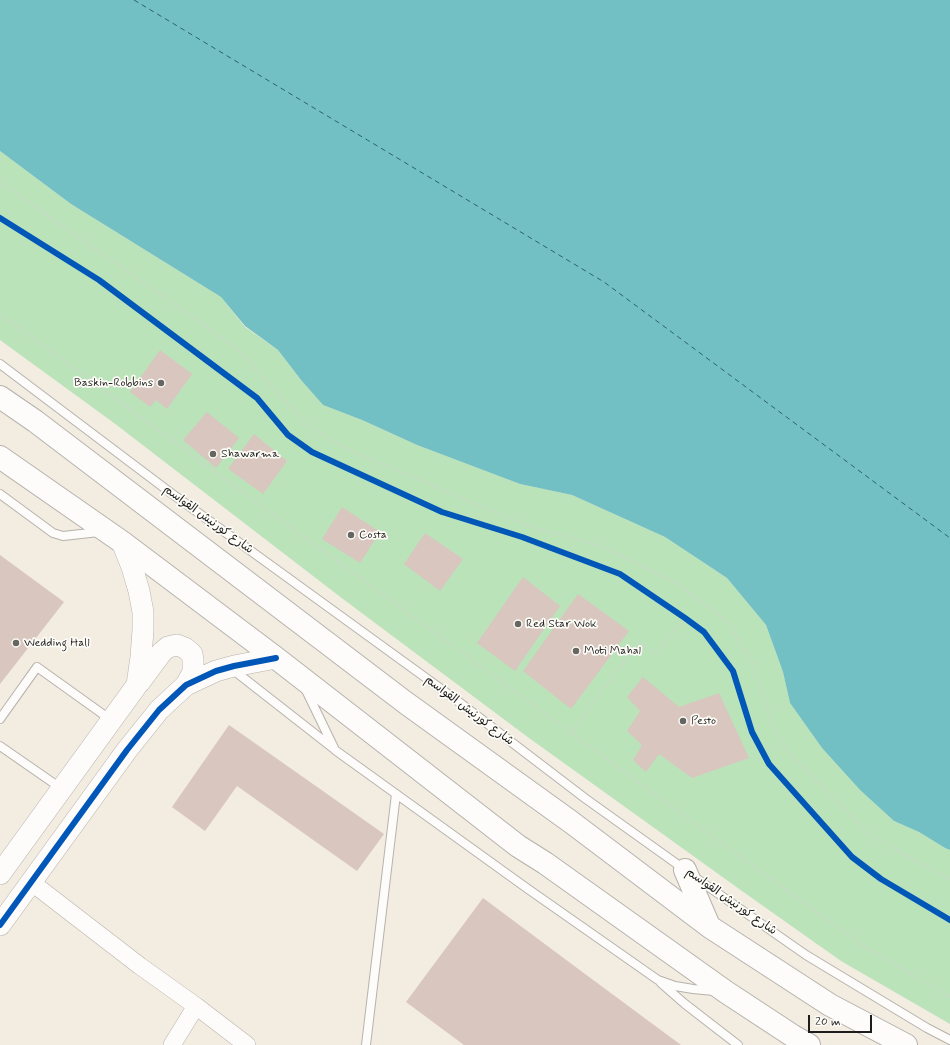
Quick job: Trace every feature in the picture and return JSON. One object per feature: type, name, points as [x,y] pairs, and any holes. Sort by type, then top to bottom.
[{"type":"main road","name":"شارع كورنيش القواسم","points":[[0,397],[35,421],[406,703],[571,822],[710,927],[830,1004],[906,1045]]},
{"type":"main road","points":[[0,457],[114,537],[299,675],[518,846],[545,863],[726,992],[809,1045]]},
{"type":"main road","points":[[685,870],[710,927]]},
{"type":"street","points":[[114,537],[132,567],[143,612],[144,630],[142,658],[137,685]]},
{"type":"street","points":[[3,863],[62,789],[162,652],[168,648],[177,645],[185,648],[192,654],[192,672],[186,685]]},
{"type":"street","points":[[0,925],[127,750],[159,710],[186,685],[216,671],[276,658]]},
{"type":"street","points":[[31,882],[140,966],[247,1045]]},
{"type":"street","points":[[172,1045],[196,1006]]},
{"type":"lane","name":"شارع كورنيش القواسم","points":[[0,364],[171,493],[455,699],[586,799],[685,870],[806,955],[927,1028],[950,1040]]},
{"type":"lane","points":[[0,494],[53,533],[58,535],[114,537]]},
{"type":"lane","points":[[0,719],[37,667],[111,720]]},
{"type":"lane","points":[[230,667],[335,750],[528,890],[658,980],[685,1004],[738,1045]]},
{"type":"lane","points":[[299,675],[335,750]]},
{"type":"lane","points":[[0,746],[62,789]]},
{"type":"lane","points":[[366,1045],[396,794]]},
{"type":"lane","points":[[658,980],[675,986],[726,992]]},
{"type":"path","points":[[0,182],[235,347],[308,426],[350,451],[528,526],[598,544],[674,582],[725,620],[754,663],[773,725],[788,752],[868,834],[950,879]]},
{"type":"path","points":[[0,315],[863,945],[950,997]]},
{"type":"path","points":[[679,614],[692,623]]},
{"type":"path","points":[[571,733],[638,642],[656,654],[685,618]]},
{"type":"green space","points":[[0,151],[71,204],[221,297],[245,327],[278,350],[323,405],[362,420],[417,445],[520,484],[572,495],[665,537],[727,578],[766,625],[783,672],[790,703],[822,748],[860,790],[894,821],[919,832],[950,850],[950,1024],[841,961],[529,738],[343,599],[114,423],[0,340]]},
{"type":"water","points":[[0,0],[950,0],[950,850],[919,832],[894,821],[860,790],[822,748],[790,703],[783,672],[766,625],[727,578],[665,537],[572,495],[520,484],[417,445],[362,420],[323,405],[278,350],[245,326],[221,297],[71,204],[0,151]]},
{"type":"building","name":"Baskin-Robbins","points":[[160,350],[192,374],[167,409],[156,400],[150,407],[130,392]]},
{"type":"building","name":"Shawarma","points":[[207,412],[239,438],[216,468],[183,440]]},
{"type":"building","points":[[254,434],[287,461],[263,494],[228,469]]},
{"type":"building","name":"Costa","points":[[342,507],[380,532],[360,563],[322,539]]},
{"type":"building","points":[[425,533],[463,559],[440,591],[404,564]]},
{"type":"building","name":"Wedding Hall","points":[[0,555],[64,602],[0,684]]},
{"type":"building","name":"Red Star Wok","points":[[523,577],[560,606],[515,671],[477,643]]},
{"type":"building","name":"Moti Mahal","points":[[578,594],[629,631],[571,709],[523,671]]},
{"type":"building","name":"Pesto","points":[[643,677],[679,707],[719,693],[749,758],[692,778],[659,754],[646,772],[633,760],[642,745],[627,731],[640,711],[627,697]]},
{"type":"building","points":[[229,725],[384,834],[357,871],[237,786],[205,831],[172,807]]},
{"type":"building","points":[[483,898],[681,1045],[464,1045],[406,1002]]},
{"type":"ferry route","points":[[134,0],[604,282],[950,538]]},
{"type":"cycle path","points":[[0,218],[99,280],[257,398],[288,435],[312,452],[442,512],[522,537],[620,574],[704,632],[733,671],[752,732],[769,764],[852,857],[881,879],[950,920]]},
{"type":"cycle path","points":[[0,925],[127,750],[159,710],[186,685],[216,671],[276,658]]},
{"type":"place","name":"Baskin-Robbins","points":[[161,383]]},
{"type":"place","name":"Shawarma","points":[[213,454]]},
{"type":"place","name":"Costa","points":[[351,535]]},
{"type":"place","name":"Red Star Wok","points":[[518,624]]},
{"type":"place","name":"Wedding Hall","points":[[16,643]]},
{"type":"place","name":"Moti Mahal","points":[[576,651]]},
{"type":"place","name":"Pesto","points":[[683,721]]}]
